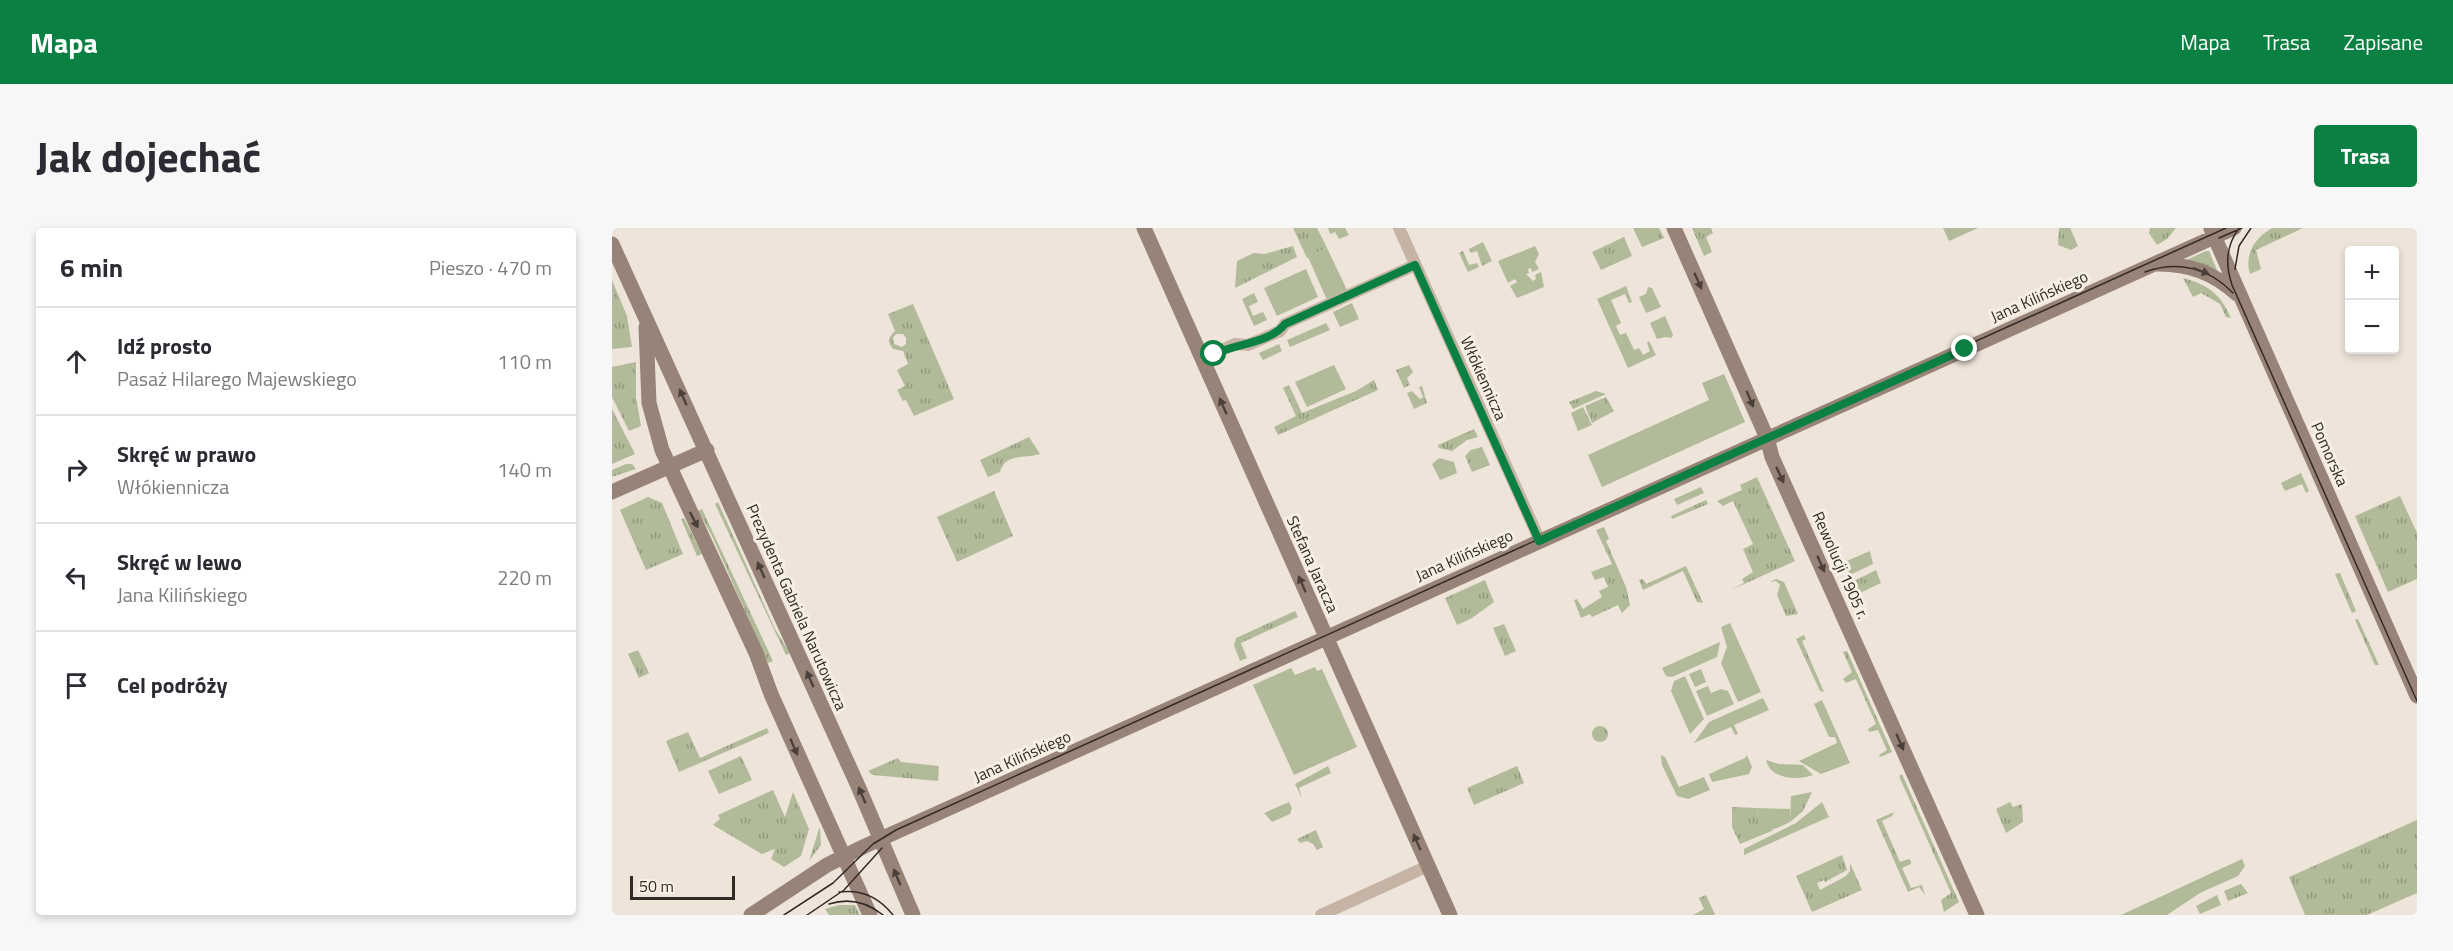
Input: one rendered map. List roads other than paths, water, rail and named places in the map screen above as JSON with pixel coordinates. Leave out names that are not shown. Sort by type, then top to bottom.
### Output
[{"type":"street","name":"Stefana Jaracza","points":[[1144,228],[1450,915]]},
{"type":"street","name":"Włókiennicza","points":[[1399,228],[1539,541]]},
{"type":"street","name":"Rewolucji 1905 r.","points":[[1674,228],[1767,438],[1772,457],[1977,915]]},
{"type":"street","name":"Jana Kilińskiego","points":[[751,915],[843,856],[881,838],[2154,264],[2212,232],[2234,228]]},
{"type":"street","name":"Pomorska","points":[[2212,232],[2417,696]]},
{"type":"street","name":"Prezydenta Gabriela Narutowicza","points":[[612,244],[707,450],[881,838],[913,915]]},
{"type":"street","points":[[2154,264],[2197,268],[2217,278],[2241,298]]},
{"type":"street","points":[[1202,359],[1235,344],[1248,345],[1280,331],[1285,324],[1415,265]]},
{"type":"street","name":"Prezydenta Gabriela Narutowicza","points":[[644,315],[651,412],[669,467],[756,654],[771,693],[870,915]]},
{"type":"street","points":[[612,492],[707,450]]},
{"type":"street","points":[[1320,915],[1428,866]]},
{"type":"tram line","points":[[784,915],[833,883],[873,844],[896,830],[2226,228]]},
{"type":"tram line","points":[[2239,228],[2231,242],[2228,255],[2228,270],[2232,285],[2417,701]]},
{"type":"tram line","points":[[2219,238],[2242,228]]},
{"type":"tram line","points":[[2235,269],[2239,246],[2251,228]]},
{"type":"tram line","points":[[2145,272],[2169,267],[2192,269],[2214,277],[2233,293]]},
{"type":"tram line","points":[[807,915],[844,890],[882,848]]},
{"type":"tram line","points":[[839,892],[862,893],[882,903],[893,915]]},
{"type":"tram line","points":[[829,904],[843,901],[857,902],[883,915]]}]
